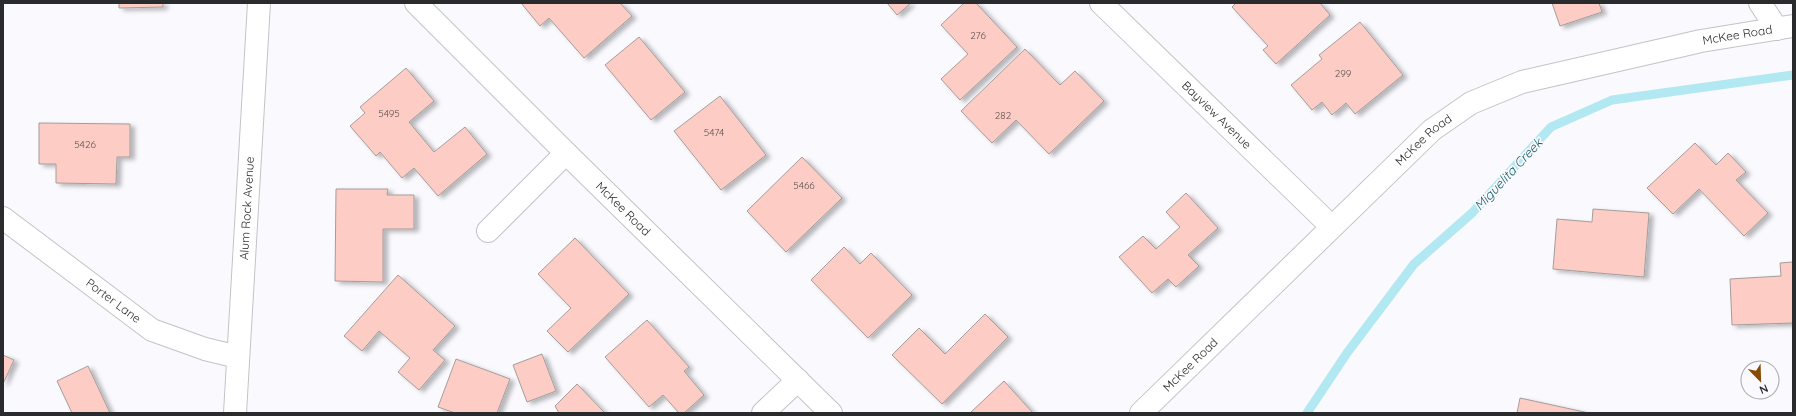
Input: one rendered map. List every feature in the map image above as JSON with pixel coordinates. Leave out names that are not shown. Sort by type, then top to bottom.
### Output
[{"type":"street","name":"Alum Rock Avenue","points":[[235,413],[259,3]]},
{"type":"street","name":"McKee Road","points":[[416,3],[566,153],[831,413]]},
{"type":"street","name":"Bayview Avenue","points":[[1101,3],[1332,227]]},
{"type":"street","points":[[1760,3],[1785,28]]},
{"type":"street","name":"McKee Road","points":[[1141,413],[1432,130],[1472,103],[1522,82],[1702,41],[1785,28]]},
{"type":"street","points":[[488,230],[566,153]]},
{"type":"street","name":"Porter Lane","points":[[3,218],[152,330],[205,349],[238,357]]},
{"type":"street","points":[[763,413],[798,380]]},
{"type":"building","points":[[119,3],[163,3],[163,7],[119,8]]},
{"type":"building","points":[[521,3],[620,3],[632,16],[584,58],[549,18],[540,26]]},
{"type":"building","points":[[887,3],[911,3],[897,15]]},
{"type":"building","points":[[964,3],[976,3],[1017,47],[960,100],[941,79],[968,54],[941,25]]},
{"type":"building","points":[[1236,3],[1320,3],[1330,15],[1276,64],[1263,50],[1268,46],[1232,7]]},
{"type":"building","points":[[1552,3],[1599,3],[1602,12],[1560,26]]},
{"type":"building","points":[[1360,22],[1403,75],[1355,114],[1346,103],[1332,115],[1322,102],[1312,110],[1291,85],[1322,59],[1319,55]]},
{"type":"building","points":[[639,37],[685,92],[651,120],[605,65]]},
{"type":"building","points":[[1025,49],[1060,85],[1075,71],[1104,101],[1049,154],[1016,120],[992,143],[961,111]]},
{"type":"building","points":[[406,68],[434,101],[409,122],[434,152],[465,127],[487,154],[438,196],[414,168],[402,178],[380,152],[376,156],[350,126],[365,113],[360,107]]},
{"type":"building","points":[[720,96],[766,155],[721,190],[674,131]]},
{"type":"building","points":[[39,123],[130,124],[130,157],[117,157],[116,184],[56,183],[56,164],[39,164]]},
{"type":"building","points":[[1695,143],[1716,165],[1728,153],[1746,172],[1736,180],[1768,213],[1744,236],[1699,189],[1673,214],[1647,188]]},
{"type":"building","points":[[802,157],[842,198],[786,252],[747,211]]},
{"type":"building","points":[[336,189],[388,189],[387,195],[414,195],[414,229],[383,229],[383,282],[335,281]]},
{"type":"building","points":[[1186,193],[1218,228],[1188,255],[1199,266],[1176,287],[1168,279],[1152,293],[1119,257],[1143,236],[1156,249],[1180,227],[1166,212]]},
{"type":"building","points":[[1593,209],[1649,213],[1644,277],[1553,269],[1557,219],[1592,222]]},
{"type":"building","points":[[575,238],[629,294],[568,352],[547,331],[571,308],[538,274]]},
{"type":"building","points":[[844,247],[860,264],[871,253],[912,295],[868,338],[811,280]]},
{"type":"building","points":[[1793,262],[1793,323],[1732,325],[1730,279],[1781,276],[1780,263]]},
{"type":"building","points":[[398,275],[455,326],[433,350],[445,360],[419,390],[398,372],[410,358],[379,331],[362,351],[344,336]]},
{"type":"building","points":[[985,314],[1008,337],[942,404],[892,355],[919,328],[945,354]]},
{"type":"building","points":[[647,320],[689,367],[684,371],[704,395],[684,413],[679,413],[663,395],[649,407],[605,357]]},
{"type":"building","points":[[542,354],[556,391],[527,402],[513,365]]},
{"type":"building","points":[[3,355],[14,360],[3,384]]},
{"type":"building","points":[[456,359],[510,379],[497,413],[455,413],[438,407]]},
{"type":"building","points":[[88,366],[110,413],[72,413],[57,381]]},
{"type":"building","points":[[1004,381],[1033,413],[970,413]]},
{"type":"building","points":[[577,384],[605,413],[559,413],[555,406]]},
{"type":"building","points":[[1520,398],[1589,413],[1517,413]]},
{"type":"waterway","name":"Miguelita Creek","points":[[1307,413],[1347,353],[1414,264],[1472,213],[1551,127],[1612,100],[1793,75]]}]
